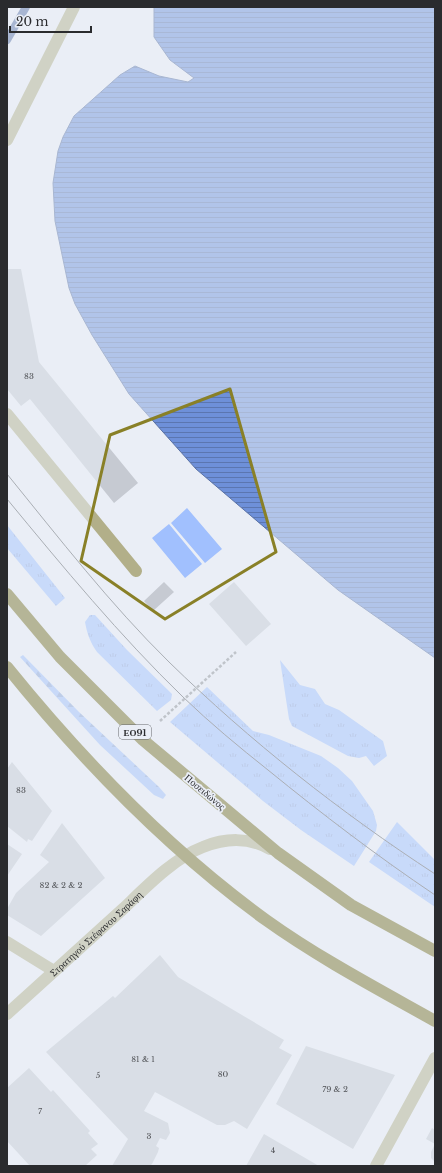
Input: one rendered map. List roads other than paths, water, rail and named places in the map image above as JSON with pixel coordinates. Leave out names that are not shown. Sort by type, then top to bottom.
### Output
[{"type":"highway","name":"Ποσειδώνος","points":[[7,594],[60,657],[143,740],[278,853],[351,905],[435,951]]},
{"type":"highway","points":[[7,667],[93,768],[151,825],[232,894],[267,920],[363,981],[435,1021]]},
{"type":"street","points":[[7,140],[74,7]]},
{"type":"street","points":[[7,414],[136,571]]},
{"type":"street","name":"Στρατηγού Στέφανου Σαράφη","points":[[7,1014],[158,877],[186,855],[203,847],[226,840],[259,843],[278,853]]},
{"type":"street","points":[[7,942],[54,971]]},
{"type":"street","points":[[376,1166],[435,1058]]},
{"type":"waterway","points":[[7,40],[26,7]]},
{"type":"tram line","points":[[7,474],[85,570],[126,617],[169,662],[231,720],[330,801],[435,874]]},
{"type":"tram line","points":[[7,499],[114,625],[193,707],[235,744],[309,803],[371,850],[435,895]]}]
